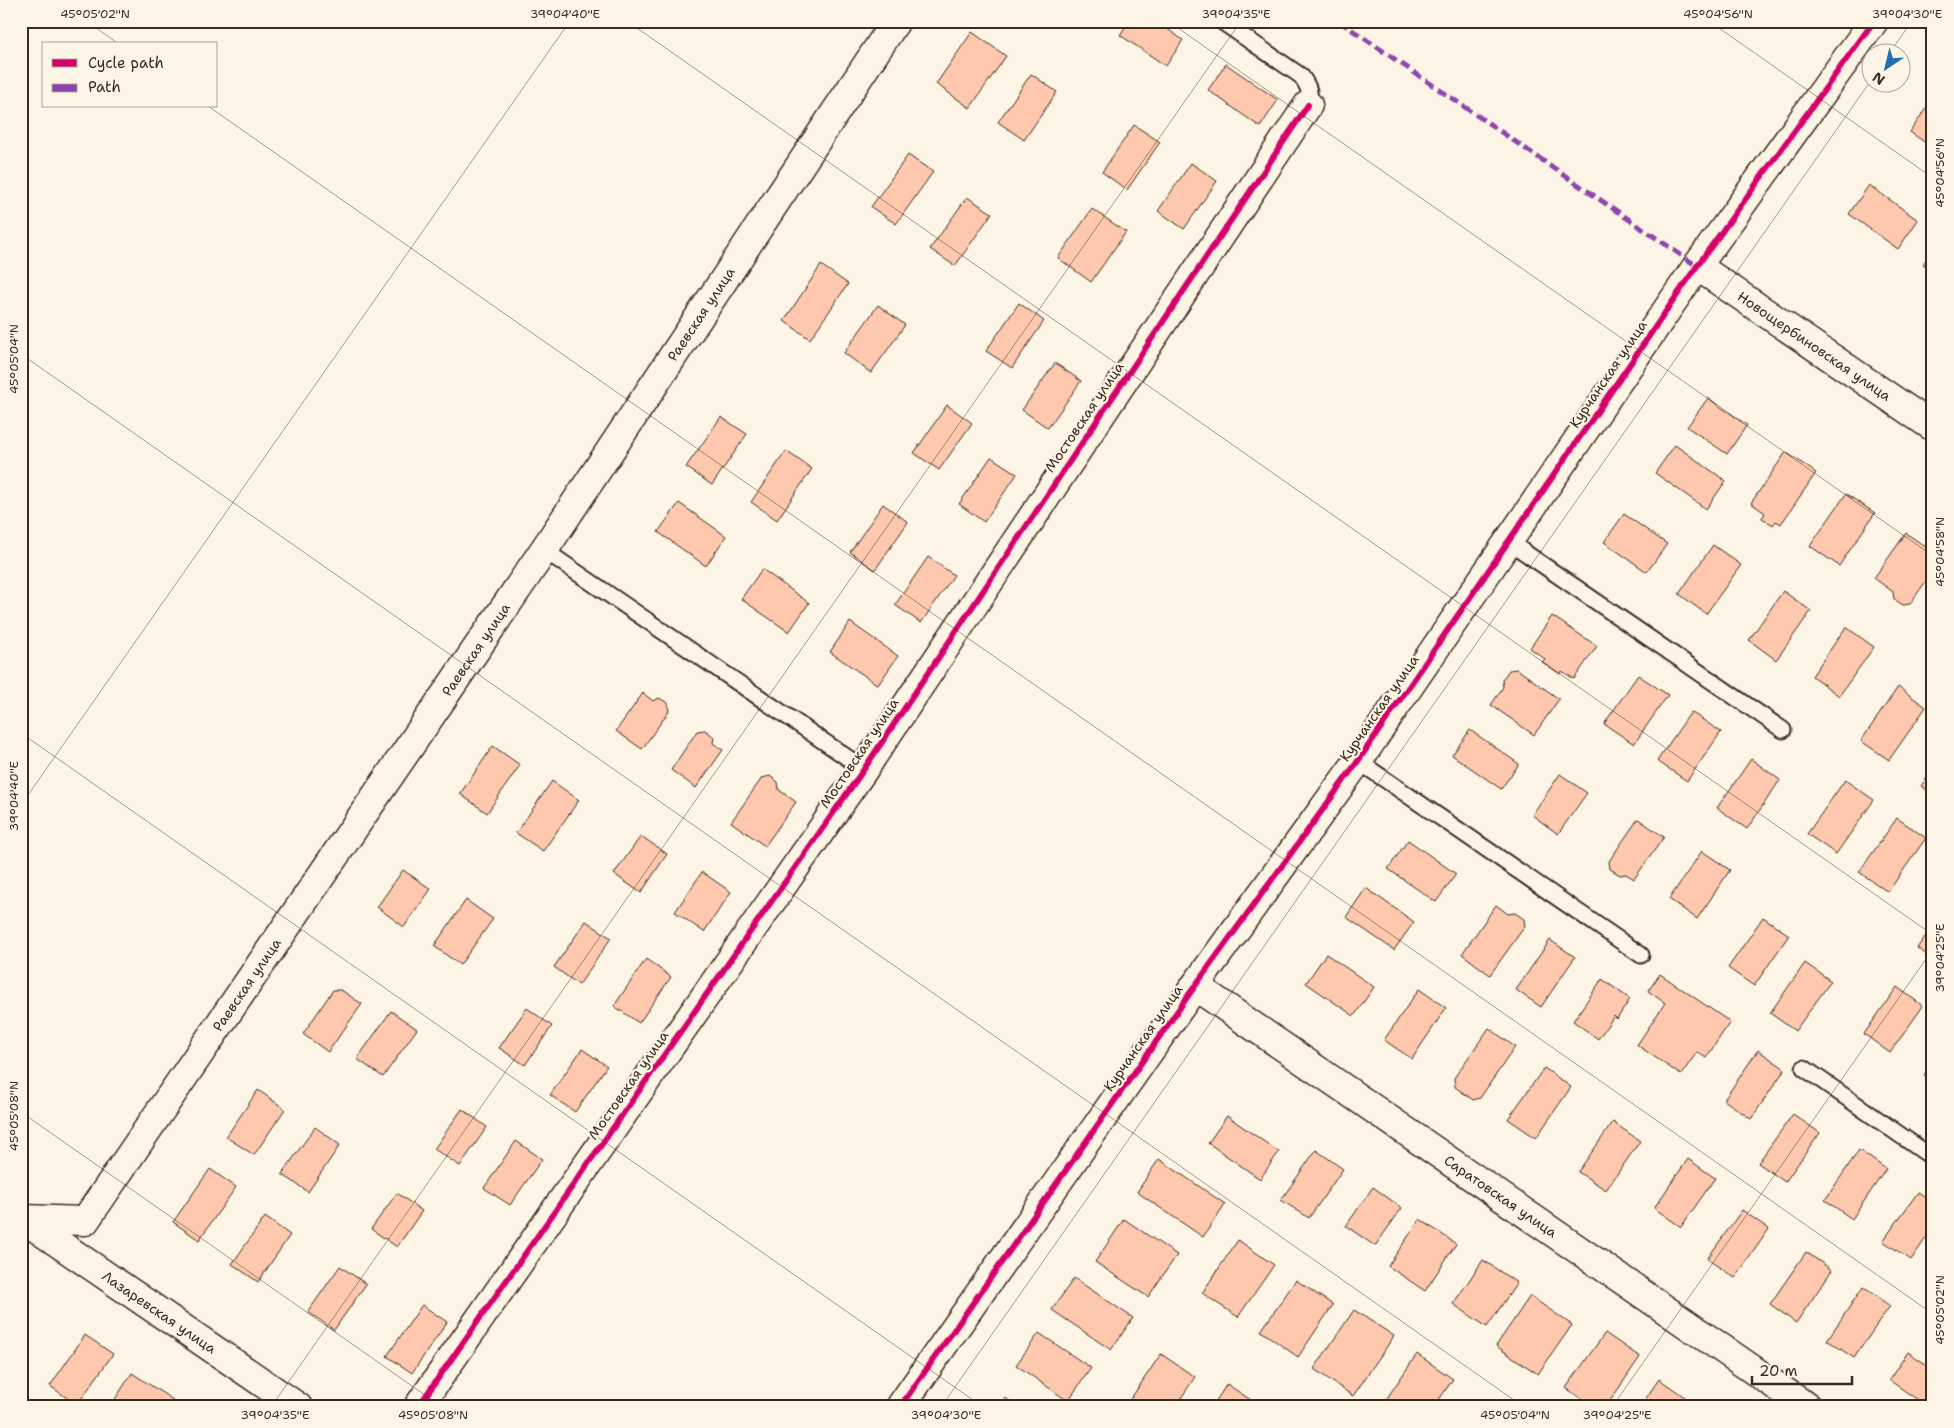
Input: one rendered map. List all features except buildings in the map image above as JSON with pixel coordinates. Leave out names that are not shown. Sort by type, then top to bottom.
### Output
[{"type":"street","name":"Раевская улица","points":[[22,1220],[85,1221],[544,550],[896,21]]},
{"type":"street","name":"Курчанская улица","points":[[900,1407],[1195,986],[1358,761],[1697,266],[1874,21]]},
{"type":"street","name":"Мостовская улица","points":[[418,1407],[864,768],[1308,105]]},
{"type":"street","name":"Новощербиновская улица","points":[[1697,266],[1933,427]]},
{"type":"street","name":"Саратовская улица","points":[[1195,986],[1807,1407]]},
{"type":"street","name":"Лазаревская улица","points":[[22,1220],[298,1407]]},
{"type":"lane","points":[[1221,21],[1301,76],[1308,85],[1311,94],[1308,105]]},
{"type":"lane","points":[[1508,541],[1783,730]]},
{"type":"lane","points":[[544,550],[864,768]]},
{"type":"lane","points":[[1358,761],[1641,955]]},
{"type":"lane","points":[[1804,1068],[1933,1158]]},
{"type":"marked path","points":[[1339,21],[1697,266]]},
{"type":"cycle path","points":[[900,1407],[1195,986],[1358,761],[1697,266],[1874,21]]},
{"type":"cycle path","points":[[418,1407],[864,769],[1308,105]]}]
